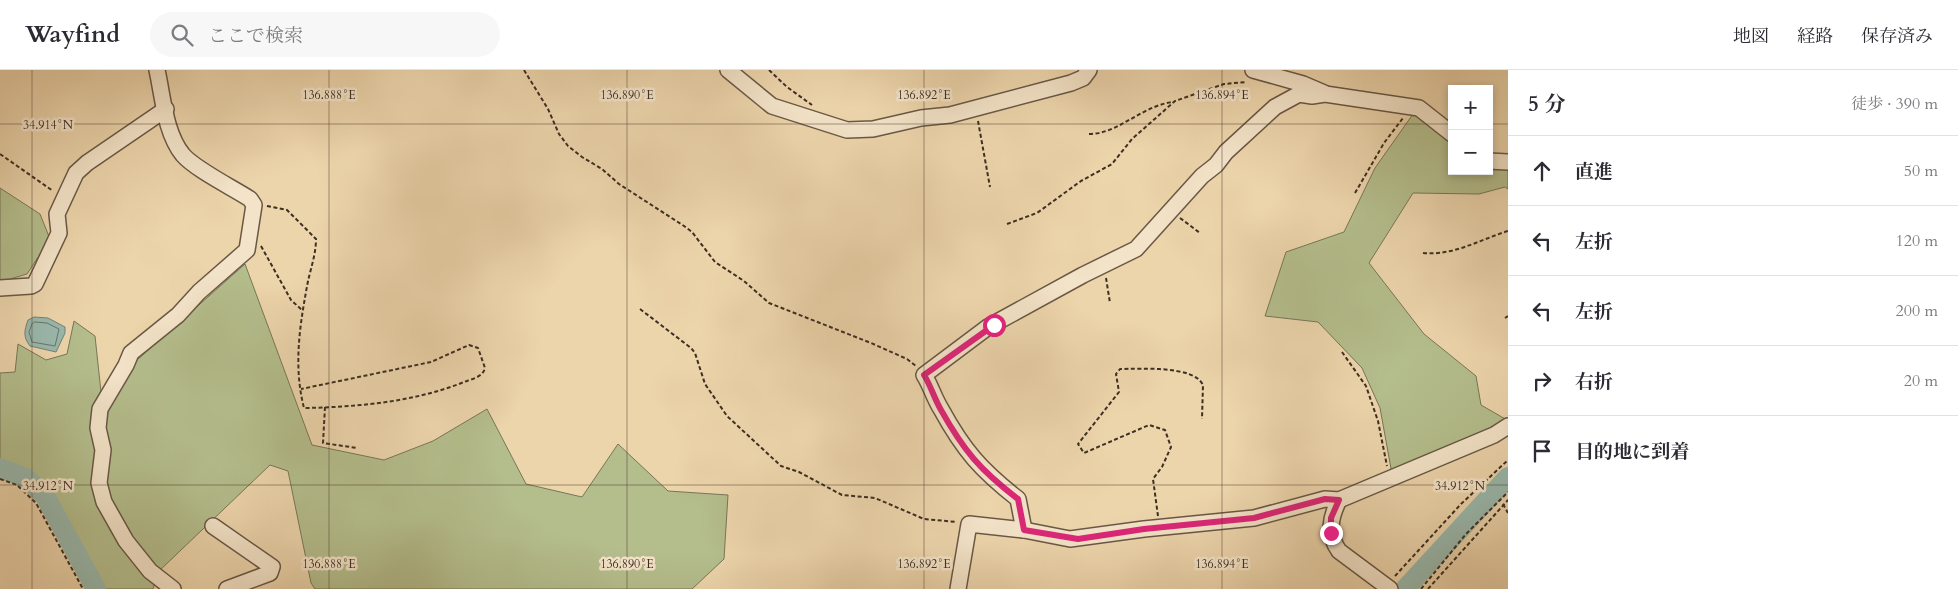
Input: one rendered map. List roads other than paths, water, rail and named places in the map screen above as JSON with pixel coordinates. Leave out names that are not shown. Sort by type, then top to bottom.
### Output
[{"type":"street","points":[[157,70],[175,143],[183,155],[250,199],[252,204],[252,226],[247,250],[199,292],[178,315],[131,353],[100,409],[98,428],[103,450],[99,484],[104,502],[126,540],[150,571],[173,589]]},
{"type":"street","points":[[728,70],[772,106],[847,130],[898,124],[976,108],[1071,83],[1083,78],[1089,70]]},
{"type":"street","points":[[1249,76],[1303,84],[1325,94]]},
{"type":"street","points":[[1024,530],[1018,499],[990,477],[967,453],[940,408],[924,375],[988,327],[1136,249],[1202,176],[1216,165],[1275,106],[1299,94],[1312,96],[1325,94],[1410,105],[1427,113],[1448,131]]},
{"type":"street","points":[[0,288],[30,286],[34,284],[59,233],[57,214],[76,173],[87,163],[166,109]]},
{"type":"street","points":[[1493,161],[1508,162]]},
{"type":"street","points":[[958,589],[969,524],[1024,530],[1070,539],[1254,518],[1325,499],[1339,500],[1494,435],[1508,426]]},
{"type":"street","points":[[1339,500],[1331,518],[1333,543],[1339,551],[1389,588]]},
{"type":"street","points":[[213,526],[272,567],[270,573],[228,589]]},
{"type":"water","points":[[34,317],[48,318],[65,327],[65,333],[56,352],[30,346],[28,343],[25,337],[26,327],[28,320]]},
{"type":"waterway","points":[[0,468],[26,478],[45,496],[96,589]]},
{"type":"waterway","points":[[1405,589],[1508,477]]}]
